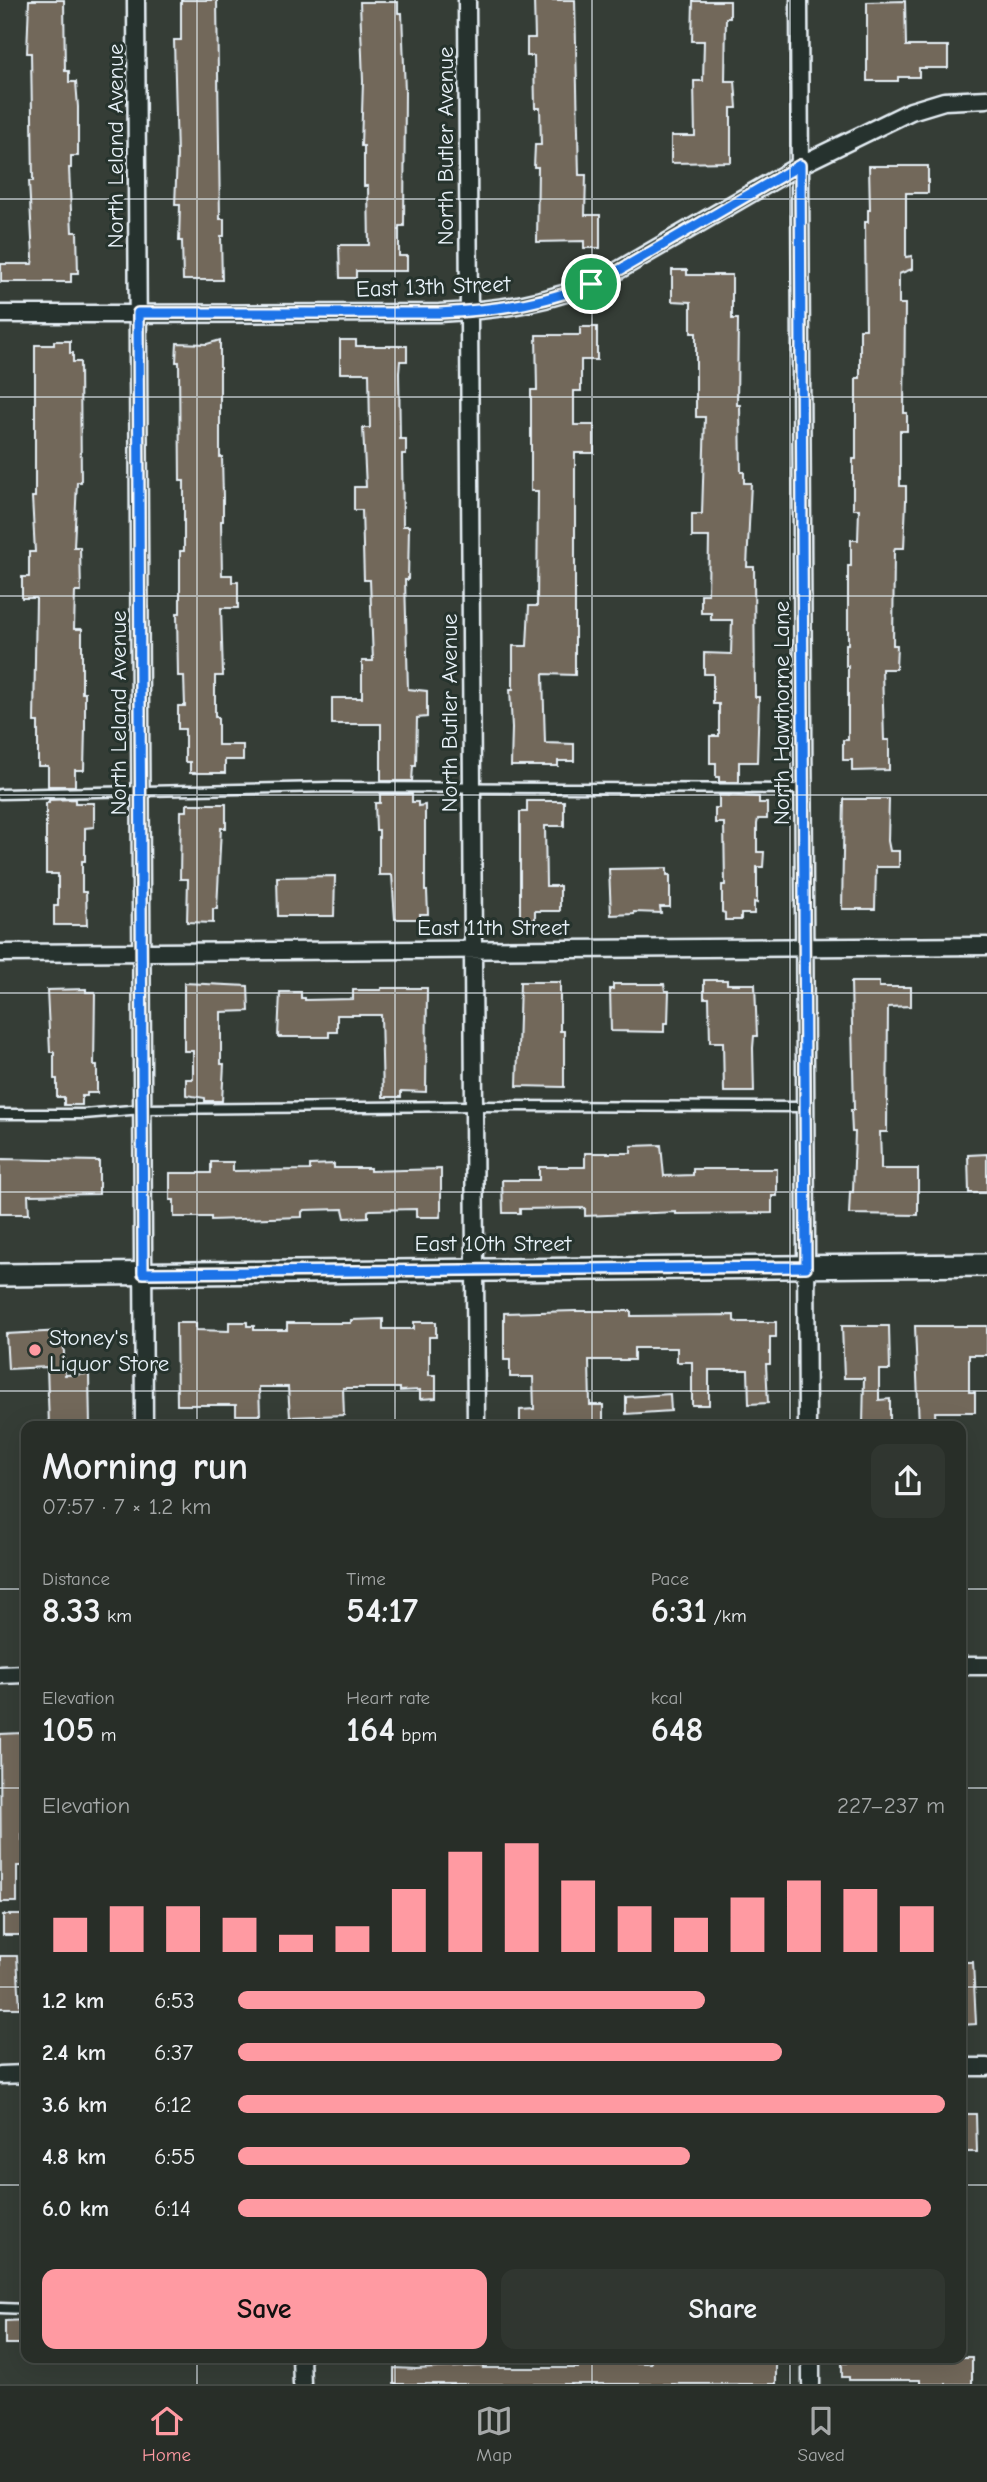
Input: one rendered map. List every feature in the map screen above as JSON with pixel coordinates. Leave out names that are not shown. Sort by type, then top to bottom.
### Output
[{"type":"main road","name":"East 10th Street","points":[[0,1275],[987,1265]]},
{"type":"street","name":"North Leland Avenue","points":[[136,0],[144,1421]]},
{"type":"street","name":"North Butler Avenue","points":[[467,0],[476,1421]]},
{"type":"street","name":"North Hawthorne Lane","points":[[799,0],[807,1421]]},
{"type":"street","name":"East 13th Street","points":[[0,314],[469,312],[530,304],[591,284],[800,165],[922,106],[944,101],[987,99]]},
{"type":"street","name":"East 11th Street","points":[[0,953],[987,946]]},
{"type":"street","points":[[966,1666],[987,1666]]},
{"type":"street","points":[[0,1675],[21,1674]]},
{"type":"street","points":[[966,2067],[987,2067]]},
{"type":"street","points":[[0,2075],[21,2074]]},
{"type":"street","points":[[301,2363],[302,2384]]},
{"type":"street","points":[[811,2363],[811,2384]]},
{"type":"lane","points":[[0,794],[330,788],[804,789]]},
{"type":"lane","points":[[0,1114],[84,1114],[142,1109],[474,1106],[806,1107]]},
{"type":"lane","points":[[0,2308],[21,2309]]},
{"type":"building","points":[[29,0],[64,0],[65,71],[69,71],[69,82],[76,82],[78,107],[78,156],[71,156],[69,168],[72,232],[77,232],[78,273],[71,273],[71,282],[1,282],[1,264],[32,264],[33,258],[29,181],[33,181],[31,53],[27,53]]},
{"type":"building","points":[[181,0],[217,0],[220,219],[224,219],[224,236],[221,236],[222,280],[183,280],[182,241],[179,241],[180,205],[175,205],[177,156],[174,40],[181,40]]},
{"type":"building","points":[[534,0],[575,0],[579,175],[586,175],[585,215],[600,215],[600,248],[584,248],[584,241],[537,242],[538,167],[534,167],[535,145],[541,145],[540,108],[535,108],[534,56],[527,56],[527,38],[535,38]]},
{"type":"building","points":[[693,1],[730,1],[730,18],[726,18],[725,81],[735,81],[737,108],[731,108],[731,162],[671,163],[671,136],[695,136],[694,81],[703,81],[704,41],[692,41]]},
{"type":"building","points":[[905,1],[906,46],[948,46],[948,68],[919,68],[919,77],[898,77],[898,81],[867,81],[867,2]]},
{"type":"building","points":[[360,2],[398,2],[398,13],[402,13],[405,92],[404,226],[399,226],[399,256],[407,256],[407,271],[356,271],[356,278],[340,278],[339,245],[369,245],[368,186],[364,186],[364,146],[361,146],[363,81]]},
{"type":"building","points":[[869,166],[928,166],[928,193],[906,193],[906,257],[912,256],[912,269],[899,274],[899,304],[905,304],[904,413],[907,413],[907,431],[900,431],[900,486],[906,486],[906,501],[904,548],[895,548],[894,552],[893,645],[897,645],[896,669],[882,669],[884,740],[889,740],[889,770],[852,771],[852,760],[843,760],[843,740],[848,740],[848,566],[851,566],[851,540],[858,540],[859,509],[853,509],[853,459],[856,459],[856,378],[860,378],[860,329],[866,329],[865,222],[868,222],[870,210]]},
{"type":"building","points":[[672,270],[687,270],[687,275],[732,275],[732,319],[738,319],[737,405],[740,405],[741,472],[744,472],[744,483],[751,483],[747,567],[754,567],[755,697],[759,697],[757,762],[739,762],[739,782],[719,782],[719,777],[716,777],[716,763],[710,763],[710,736],[719,736],[719,704],[713,704],[713,674],[704,674],[704,653],[731,654],[732,620],[711,620],[711,613],[701,613],[701,594],[708,594],[709,537],[692,537],[692,514],[702,514],[705,417],[696,417],[696,333],[691,333],[691,302],[672,301]]},
{"type":"building","points":[[580,327],[597,327],[597,360],[581,360],[581,391],[574,391],[574,425],[594,425],[594,453],[575,453],[575,675],[543,674],[545,743],[574,744],[574,761],[558,761],[558,766],[511,766],[510,689],[513,689],[513,646],[527,646],[529,606],[537,606],[538,491],[531,491],[531,390],[537,390],[536,335],[580,335]]},
{"type":"building","points":[[220,340],[222,575],[232,575],[232,582],[238,582],[238,608],[221,608],[223,676],[215,676],[215,717],[218,717],[218,745],[243,745],[243,760],[225,760],[225,773],[190,773],[190,762],[185,762],[185,729],[178,729],[178,706],[185,706],[184,676],[178,676],[177,613],[180,613],[180,551],[184,551],[184,481],[180,481],[177,343],[207,344]]},
{"type":"building","points":[[340,340],[356,340],[356,346],[407,346],[407,361],[400,361],[399,373],[400,439],[406,439],[406,454],[402,454],[403,526],[409,526],[408,580],[405,580],[408,689],[427,691],[427,717],[417,718],[416,766],[413,766],[412,781],[381,781],[381,724],[332,724],[332,698],[362,698],[362,661],[373,661],[370,580],[364,580],[362,510],[354,510],[354,487],[366,487],[363,428],[370,428],[369,373],[340,373]]},
{"type":"building","points":[[54,341],[70,341],[73,362],[80,362],[81,482],[77,482],[74,547],[80,547],[81,592],[75,592],[74,629],[82,629],[85,728],[84,770],[75,770],[75,786],[48,786],[48,766],[38,766],[38,722],[34,722],[36,598],[22,598],[22,577],[29,577],[29,552],[35,552],[32,497],[35,497],[35,345],[54,345]]},
{"type":"building","points":[[380,794],[412,794],[412,802],[418,802],[418,806],[425,805],[425,891],[428,914],[420,914],[420,919],[395,919],[392,875],[379,875],[379,830],[376,830],[375,803],[380,803]]},
{"type":"building","points":[[719,795],[759,797],[759,803],[767,803],[767,819],[758,819],[757,824],[757,852],[764,852],[763,867],[757,867],[757,903],[754,902],[754,914],[741,914],[741,920],[725,920],[725,913],[722,912],[722,885],[725,885],[724,823],[715,823],[715,808],[719,808]]},
{"type":"building","points":[[75,799],[75,803],[94,803],[94,827],[85,828],[85,861],[82,861],[82,892],[86,892],[87,925],[54,925],[54,906],[58,906],[58,874],[46,874],[46,803],[49,803],[49,800]]},
{"type":"building","points":[[844,799],[889,799],[888,841],[890,851],[899,851],[899,867],[876,867],[875,909],[842,909]]},
{"type":"building","points":[[527,801],[564,801],[564,826],[545,826],[546,886],[560,886],[560,911],[535,911],[535,920],[520,920],[520,812],[527,812]]},
{"type":"building","points":[[187,804],[226,804],[226,828],[221,828],[217,909],[213,909],[213,923],[187,922],[188,879],[180,879],[181,811],[187,811]]},
{"type":"building","points":[[667,868],[667,875],[670,875],[670,907],[660,907],[661,913],[611,915],[609,869]]},
{"type":"building","points":[[335,876],[334,916],[278,916],[277,877]]},
{"type":"building","points":[[704,980],[727,980],[727,984],[755,984],[757,1036],[754,1036],[753,1048],[754,1092],[724,1092],[723,1042],[710,1042],[709,998],[704,998]]},
{"type":"building","points":[[520,982],[560,982],[560,1031],[564,1031],[564,1087],[517,1086]]},
{"type":"building","points":[[851,982],[879,982],[879,987],[911,987],[911,1006],[888,1007],[887,1132],[880,1132],[881,1169],[918,1169],[918,1215],[849,1214],[850,1192],[853,1192],[855,1132],[852,1132],[851,1110],[854,1110]]},
{"type":"building","points":[[184,983],[248,986],[249,1011],[221,1012],[221,1064],[224,1064],[222,1101],[205,1101],[205,1098],[186,1095],[186,1079],[193,1079],[193,1051],[184,1051]]},
{"type":"building","points":[[613,984],[664,984],[665,991],[669,991],[668,1023],[664,1023],[664,1032],[611,1031],[610,989],[613,989]]},
{"type":"building","points":[[427,988],[426,1092],[401,1091],[401,1097],[383,1097],[381,1015],[337,1015],[337,1032],[329,1032],[329,1037],[278,1037],[280,992],[301,992],[301,998],[305,1000],[353,999],[353,990]]},
{"type":"building","points":[[86,989],[86,992],[95,992],[94,1066],[97,1066],[97,1093],[82,1096],[82,1105],[64,1105],[64,1097],[57,1097],[54,1052],[50,1052],[47,990]]},
{"type":"building","points":[[661,1145],[664,1176],[693,1175],[693,1169],[777,1169],[777,1196],[772,1196],[772,1213],[676,1212],[585,1216],[585,1208],[520,1209],[520,1213],[503,1213],[502,1180],[539,1180],[539,1167],[585,1167],[585,1153],[631,1153],[631,1146]]},
{"type":"building","points":[[987,1154],[987,1193],[969,1193],[968,1155]]},
{"type":"building","points":[[0,1159],[99,1161],[99,1194],[28,1195],[29,1214],[0,1214]]},
{"type":"building","points":[[211,1162],[233,1162],[233,1171],[310,1170],[310,1165],[334,1164],[334,1168],[370,1168],[370,1171],[441,1169],[440,1217],[416,1217],[416,1209],[370,1210],[368,1217],[345,1218],[343,1209],[304,1210],[302,1217],[211,1220],[211,1217],[174,1217],[174,1200],[170,1200],[170,1173],[211,1173]]},
{"type":"building","points":[[631,1311],[631,1316],[734,1315],[734,1321],[737,1322],[776,1322],[776,1337],[770,1337],[770,1364],[766,1364],[768,1403],[749,1404],[748,1370],[709,1370],[709,1405],[692,1405],[692,1362],[677,1362],[677,1348],[634,1348],[634,1360],[589,1360],[590,1405],[603,1405],[603,1421],[520,1421],[520,1410],[534,1409],[533,1377],[510,1377],[510,1360],[504,1360],[504,1313]]},
{"type":"building","points":[[383,1319],[383,1329],[414,1329],[414,1322],[436,1322],[436,1337],[429,1337],[429,1375],[436,1375],[436,1398],[420,1399],[420,1390],[343,1388],[344,1415],[290,1417],[288,1387],[259,1387],[260,1415],[236,1415],[236,1405],[177,1405],[176,1323],[196,1323],[196,1330],[229,1331],[229,1322],[247,1322],[247,1326],[254,1326],[254,1330],[287,1330],[287,1323],[351,1323],[351,1320]]},
{"type":"building","points":[[842,1326],[889,1326],[890,1370],[879,1370],[879,1400],[890,1399],[890,1421],[863,1421],[864,1378],[844,1378]]},
{"type":"building","points":[[915,1326],[987,1326],[987,1355],[969,1355],[969,1392],[975,1392],[975,1412],[935,1412],[936,1421],[919,1421]]},
{"type":"building","points":[[63,1331],[65,1375],[89,1374],[90,1421],[49,1421],[47,1367],[8,1369],[6,1334]]},
{"type":"building","points":[[670,1394],[671,1411],[626,1414],[626,1397]]},
{"type":"building","points":[[21,1733],[21,1866],[17,1866],[17,1902],[1,1902],[0,1734]]},
{"type":"building","points":[[3,1915],[21,1915],[21,1935],[3,1935]]},
{"type":"building","points":[[0,1956],[17,1956],[20,2008],[0,2008]]},
{"type":"building","points":[[966,1962],[973,1962],[976,2024],[966,2025]]},
{"type":"building","points":[[966,2114],[976,2114],[977,2152],[966,2152]]},
{"type":"building","points":[[21,2320],[21,2344],[5,2344],[5,2321]]},
{"type":"building","points":[[966,2357],[972,2357],[972,2384],[920,2384],[920,2380],[849,2380],[849,2377],[842,2377],[842,2363],[966,2363]]},
{"type":"building","points":[[776,2363],[776,2384],[394,2384],[394,2368],[578,2368],[578,2364]]},
{"type":"place","name":"Stoney's Liquor Store","points":[[35,1350]]},
{"type":"route","points":[[800,165],[806,1267],[143,1273],[138,313],[469,312],[530,304],[591,284],[606,278],[800,165]]}]
